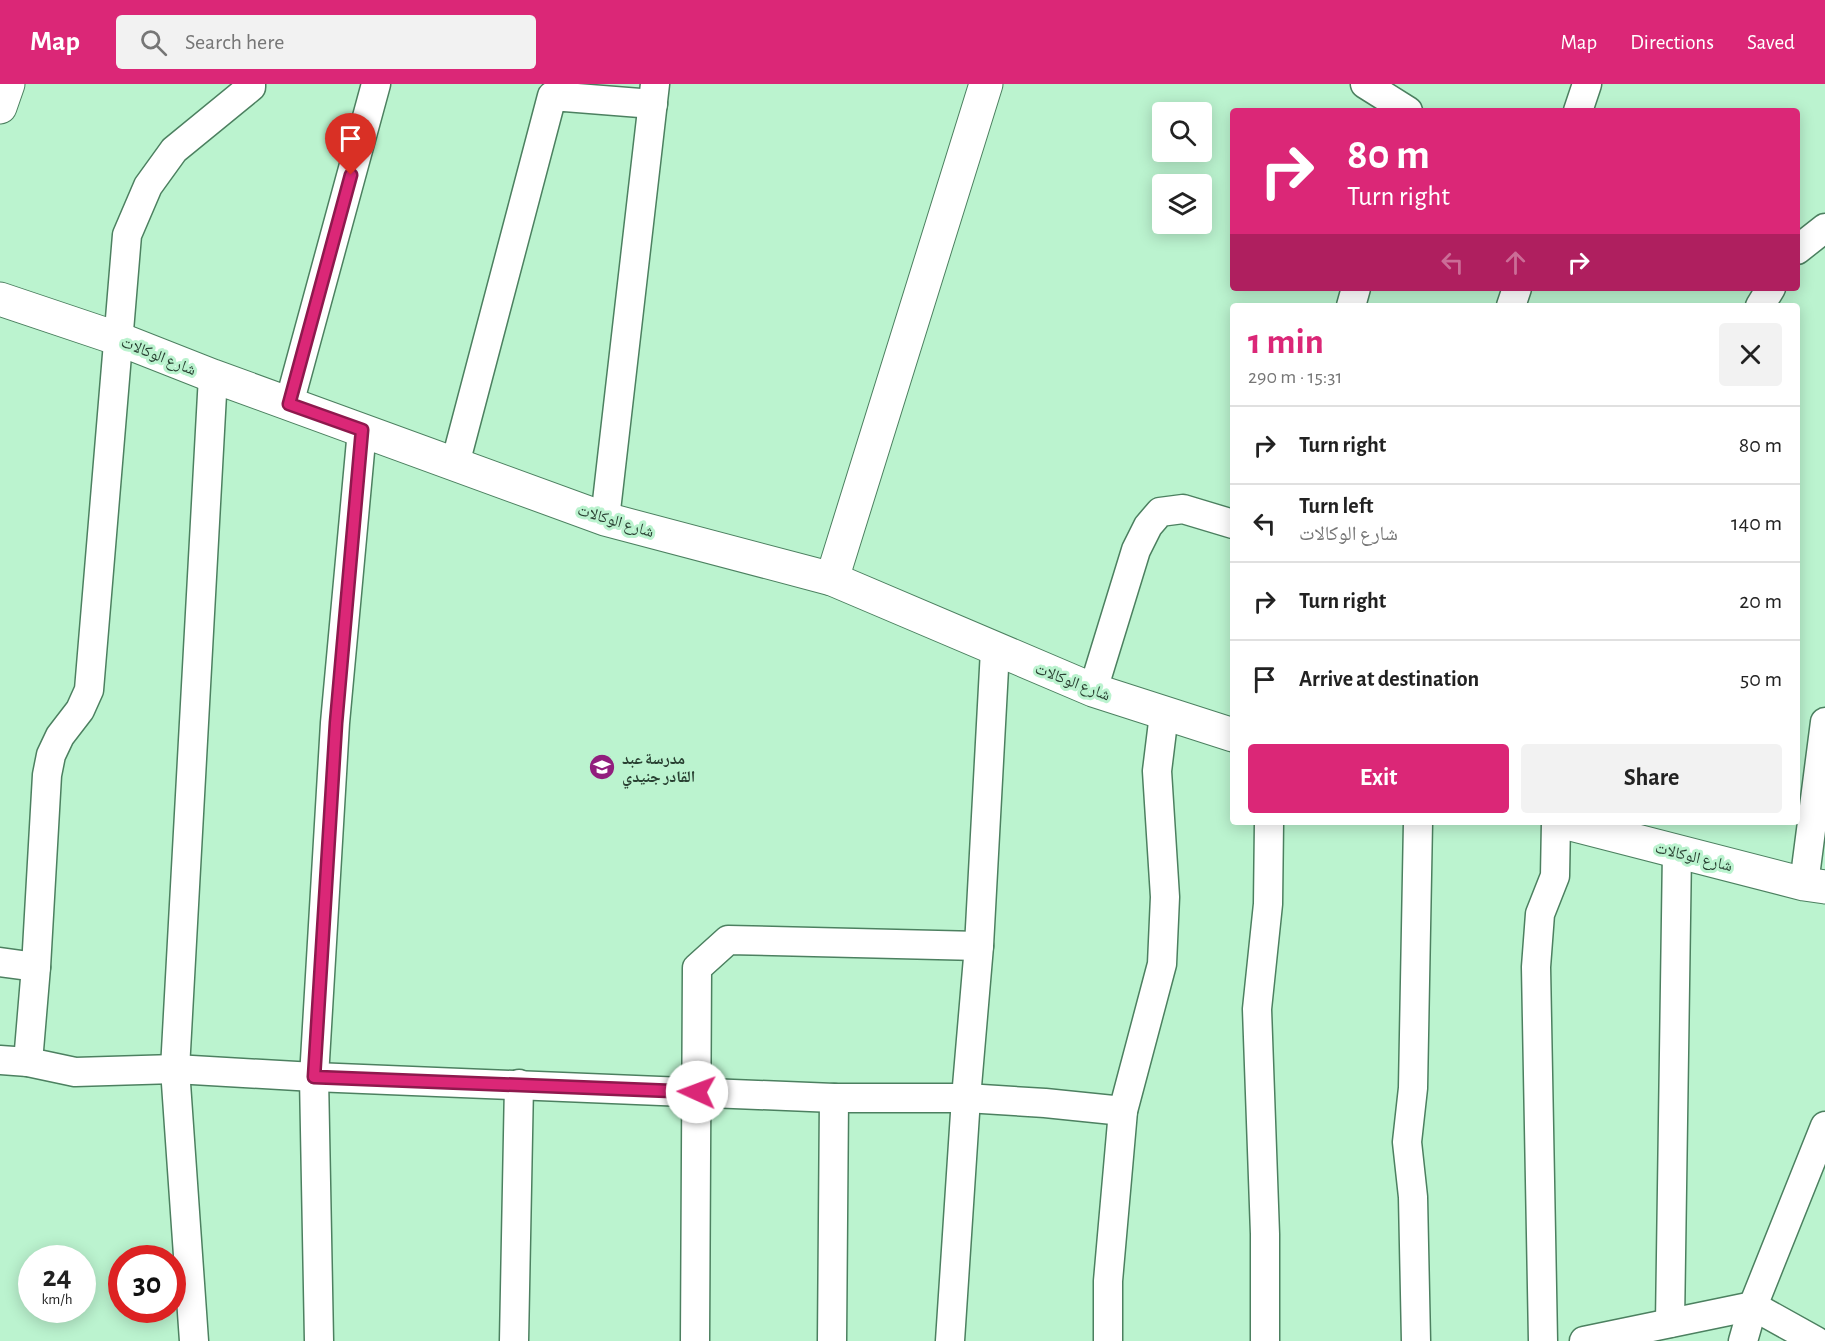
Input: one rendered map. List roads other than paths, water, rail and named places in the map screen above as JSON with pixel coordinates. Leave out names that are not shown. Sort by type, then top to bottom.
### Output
[{"type":"street","points":[[0,107],[8,84]]},
{"type":"street","points":[[28,1062],[47,776],[51,755],[60,736],[80,710],[89,690],[127,235],[148,186],[174,150],[251,87],[251,84]]},
{"type":"street","points":[[289,404],[376,84]]},
{"type":"street","points":[[832,579],[986,84]]},
{"type":"street","points":[[1365,84],[1403,108]]},
{"type":"street","points":[[1579,108],[1587,84]]},
{"type":"street","points":[[455,464],[552,96],[654,94],[605,519]]},
{"type":"street","points":[[1800,248],[1825,228]]},
{"type":"street","name":"شارع الوكالات","points":[[0,299],[119,339],[213,376],[605,519],[832,579],[994,650],[1093,690],[1230,734]]},
{"type":"street","points":[[194,1341],[176,1069],[213,376]]},
{"type":"street","points":[[319,1341],[314,1077],[336,723],[362,430]]},
{"type":"street","points":[[1093,690],[1136,550],[1148,526],[1160,512],[1183,509],[1230,523]]},
{"type":"street","points":[[950,1341],[966,1098],[979,946],[994,650]]},
{"type":"street","points":[[1108,1341],[1108,1281],[1123,1112],[1162,964],[1165,897],[1157,771],[1164,714]]},
{"type":"street","points":[[1814,886],[1825,722]]},
{"type":"street","points":[[1265,1341],[1265,1234],[1257,1009],[1268,904],[1269,825]]},
{"type":"street","points":[[1416,1341],[1413,1197],[1407,1142],[1413,1088],[1418,825]]},
{"type":"street","points":[[1543,1341],[1536,967],[1540,914],[1555,876],[1556,825]]},
{"type":"street","name":"شارع الوكالات","points":[[1575,825],[1814,886]]},
{"type":"street","points":[[1670,1323],[1677,851]]},
{"type":"street","points":[[695,1341],[697,968],[728,940],[979,946]]},
{"type":"street","points":[[0,962],[36,967]]},
{"type":"street","points":[[0,1060],[28,1062],[75,1072],[176,1069],[314,1077],[834,1098],[966,1098],[1045,1103],[1123,1112]]},
{"type":"street","points":[[513,1341],[519,1084]]},
{"type":"street","points":[[831,1341],[834,1098]]},
{"type":"street","points":[[1743,1341],[1753,1306],[1825,1126]]},
{"type":"street","points":[[1584,1341],[1753,1306],[1816,1341]]},
{"type":"place","name":"مدرسة عبد القادر جنيدي","points":[[602,767]]}]
